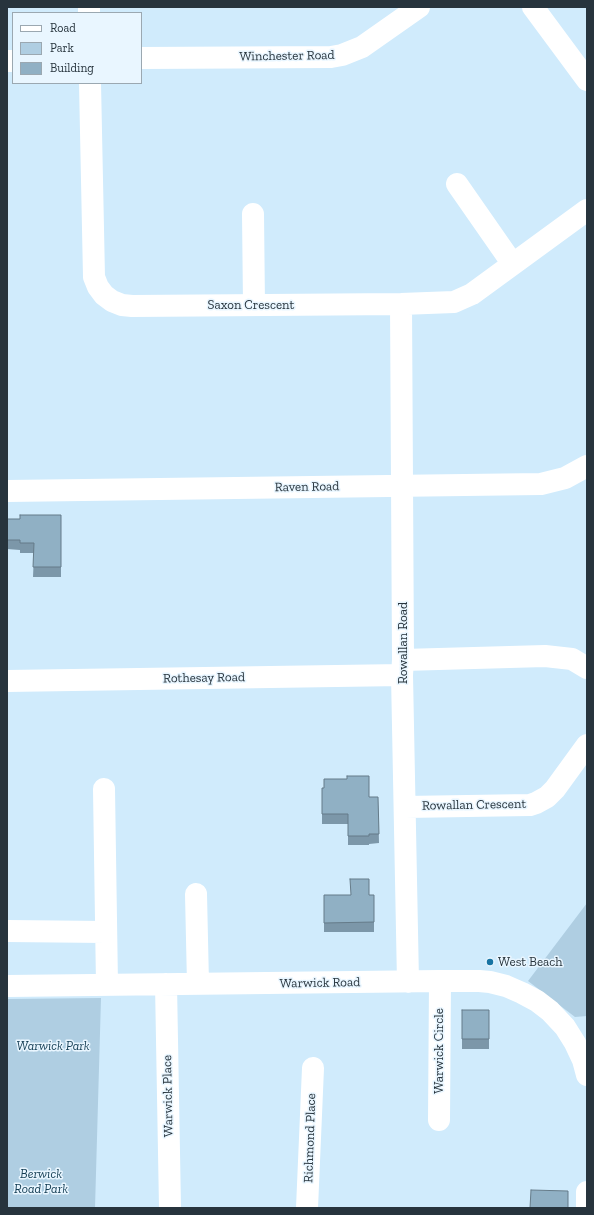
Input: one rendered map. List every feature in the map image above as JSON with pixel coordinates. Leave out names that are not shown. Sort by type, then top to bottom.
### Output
[{"type":"street","name":"Winchester Road","points":[[142,58],[331,57],[342,55],[362,46],[418,7]]},
{"type":"street","points":[[533,7],[587,80]]},
{"type":"street","name":"Saxon Crescent","points":[[90,84],[94,277],[104,295],[112,301],[122,305],[446,303],[459,300],[472,294],[512,263],[587,210]]},
{"type":"street","points":[[457,184],[512,263]]},
{"type":"street","points":[[254,214],[254,305]]},
{"type":"street","name":"Rowallan Road","points":[[401,304],[403,668],[408,982]]},
{"type":"street","name":"Raven Road","points":[[7,476],[15,491],[541,484],[565,478],[587,466]]},
{"type":"street","points":[[403,668],[545,656],[572,659],[587,668]]},
{"type":"street","name":"Rothesay Road","points":[[7,681],[403,668]]},
{"type":"street","name":"Rowallan Crescent","points":[[405,807],[530,805],[536,803],[547,797],[555,789],[587,745]]},
{"type":"street","points":[[104,789],[107,985]]},
{"type":"street","points":[[196,894],[198,984]]},
{"type":"street","points":[[7,931],[106,932]]},
{"type":"street","name":"Warwick Road","points":[[7,986],[440,981],[490,982],[506,986],[522,993],[537,1001],[550,1011],[565,1027],[575,1043],[583,1060],[587,1075]]},
{"type":"street","name":"Warwick Circle","points":[[439,1120],[440,981]]},
{"type":"street","name":"Warwick Place","points":[[166,984],[170,1208]]},
{"type":"street","name":"Richmond Place","points":[[307,1208],[313,1068]]},
{"type":"street","points":[[586,1208],[587,1192]]},
{"type":"green space","points":[[587,903],[587,1016],[575,1017],[528,981]]},
{"type":"green space","name":"Warwick Park","points":[[101,998],[95,1208],[7,1208],[7,999]]},
{"type":"building","points":[[20,515],[61,515],[61,567],[33,567],[34,543],[20,543],[20,540],[7,540],[7,519],[20,519]]},
{"type":"building","points":[[347,776],[369,776],[369,797],[378,797],[379,834],[369,834],[369,836],[348,836],[348,814],[322,814],[322,788],[324,788],[324,779],[347,779]]},
{"type":"building","points":[[350,879],[369,879],[369,895],[374,895],[374,922],[324,923],[324,895],[351,895]]},
{"type":"building","points":[[462,1010],[489,1010],[489,1039],[462,1039]]},
{"type":"building","points":[[531,1190],[568,1191],[568,1208],[530,1208]]},
{"type":"place","name":"West Beach","points":[[490,962]]},
{"type":"park label","name":"Berwick Road Park","points":[[41,1182]]}]
